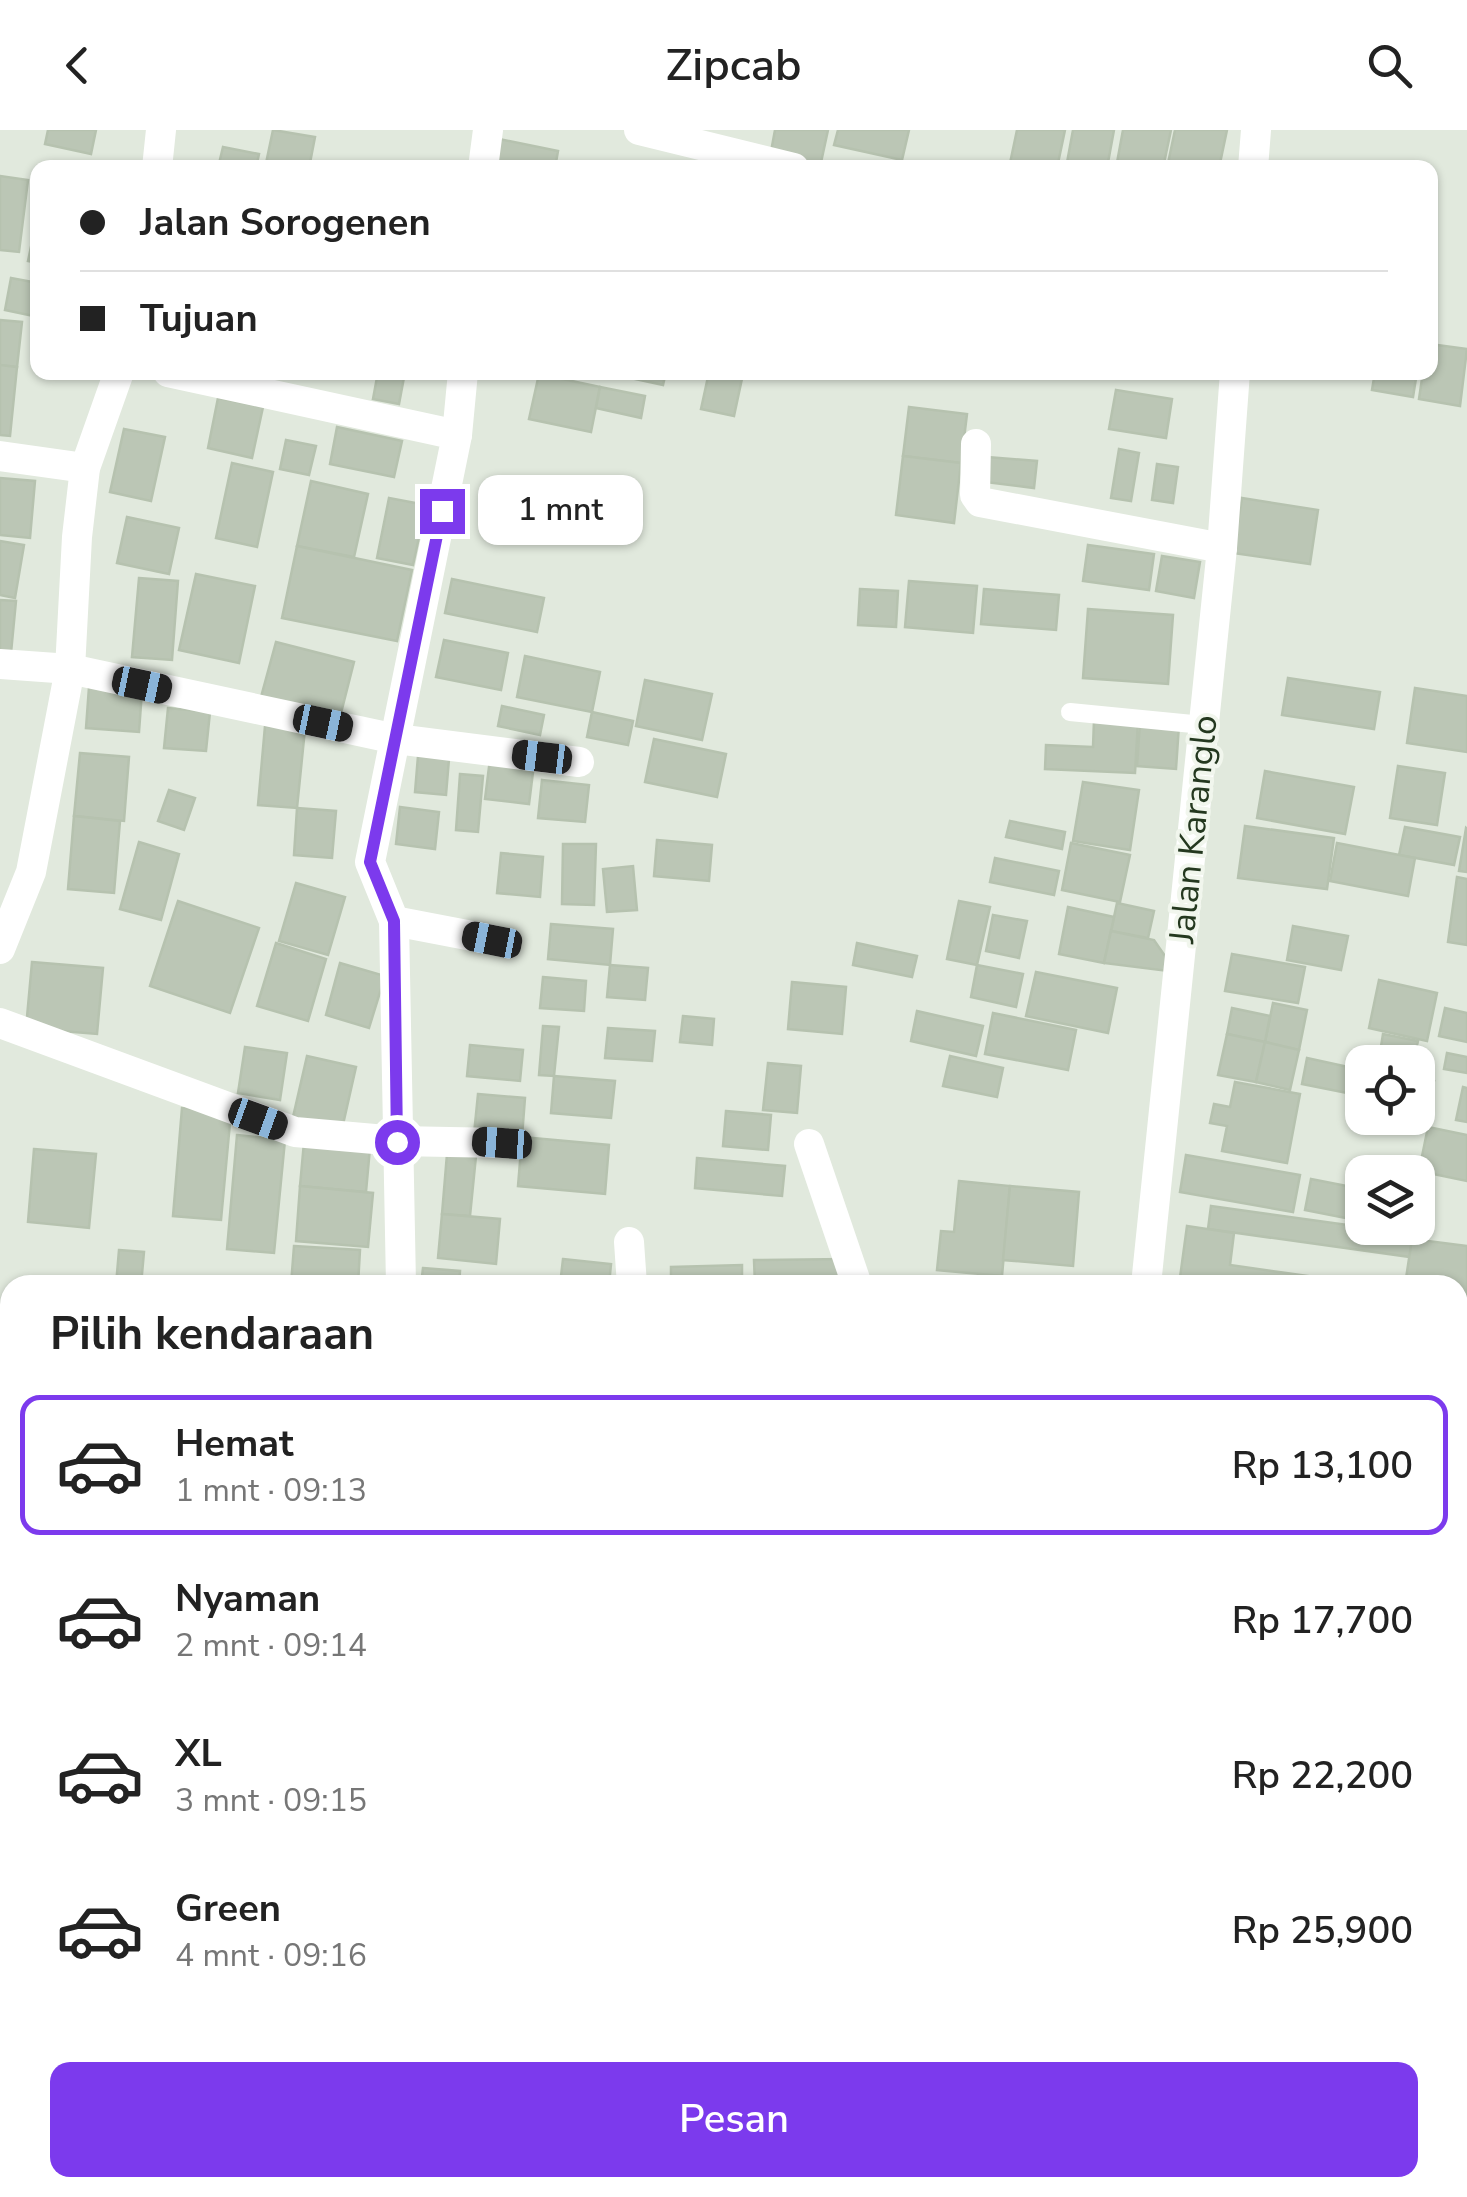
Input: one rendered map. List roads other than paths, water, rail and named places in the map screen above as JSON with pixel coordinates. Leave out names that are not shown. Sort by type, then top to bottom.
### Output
[{"type":"street","points":[[158,160],[160,130]]},
{"type":"street","points":[[484,160],[488,130]]},
{"type":"street","points":[[1254,160],[1256,130]]},
{"type":"street","points":[[652,134],[756,160]]},
{"type":"street","points":[[0,950],[31,872],[70,669],[85,468],[116,380]]},
{"type":"street","points":[[205,380],[457,435]]},
{"type":"street","points":[[401,1275],[394,921],[370,862],[457,435],[461,380]]},
{"type":"street","name":"Jalan Karanglo","points":[[1147,1275],[1222,548],[1234,380]]},
{"type":"street","points":[[976,444],[975,496],[980,502],[1222,548]]},
{"type":"street","points":[[0,456],[85,468]]},
{"type":"street","points":[[0,664],[70,669],[396,738],[578,762]]},
{"type":"street","points":[[394,921],[492,940]]},
{"type":"street","points":[[0,1023],[295,1132],[397,1142],[502,1143]]},
{"type":"street","points":[[809,1144],[854,1275]]},
{"type":"street","points":[[630,1242],[632,1275]]},
{"type":"lane","points":[[1070,712],[1204,724]]}]
